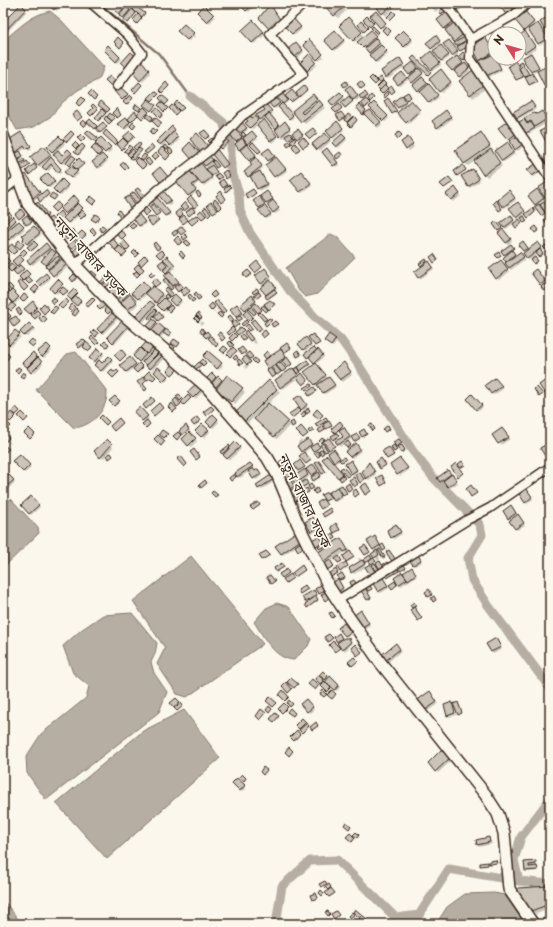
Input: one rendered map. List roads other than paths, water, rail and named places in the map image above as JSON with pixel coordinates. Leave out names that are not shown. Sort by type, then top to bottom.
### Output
[{"type":"street","points":[[92,3],[128,34],[142,52],[117,86]]},
{"type":"street","points":[[76,266],[158,190],[209,151],[242,116],[303,74],[270,34],[305,3]]},
{"type":"street","points":[[444,3],[471,39],[470,58],[550,178]]},
{"type":"street","points":[[471,39],[514,15],[528,3]]},
{"type":"street","name":"নতুন বাজার সড়ক","points":[[3,136],[28,204],[44,227],[76,266],[116,308],[207,387],[267,457],[277,474],[297,522],[329,587],[380,662],[485,794],[498,814],[504,833],[510,889],[533,924]]},
{"type":"street","points":[[3,190],[19,178]]},
{"type":"street","points":[[338,600],[467,520],[496,504],[550,467]]},
{"type":"waterway","points":[[99,3],[159,54],[190,96]]},
{"type":"waterway","points":[[190,96],[223,122],[231,145],[231,169],[239,194],[240,211],[250,233],[290,291],[316,318],[341,340],[358,364],[412,450],[432,476],[480,525],[482,535],[468,558],[472,580],[488,605],[550,688]]},
{"type":"waterway","points":[[519,881],[514,860],[521,837],[550,799]]},
{"type":"waterway","points":[[276,924],[282,886],[310,861],[337,860],[396,918],[419,915],[449,869],[519,881],[550,884]]}]
